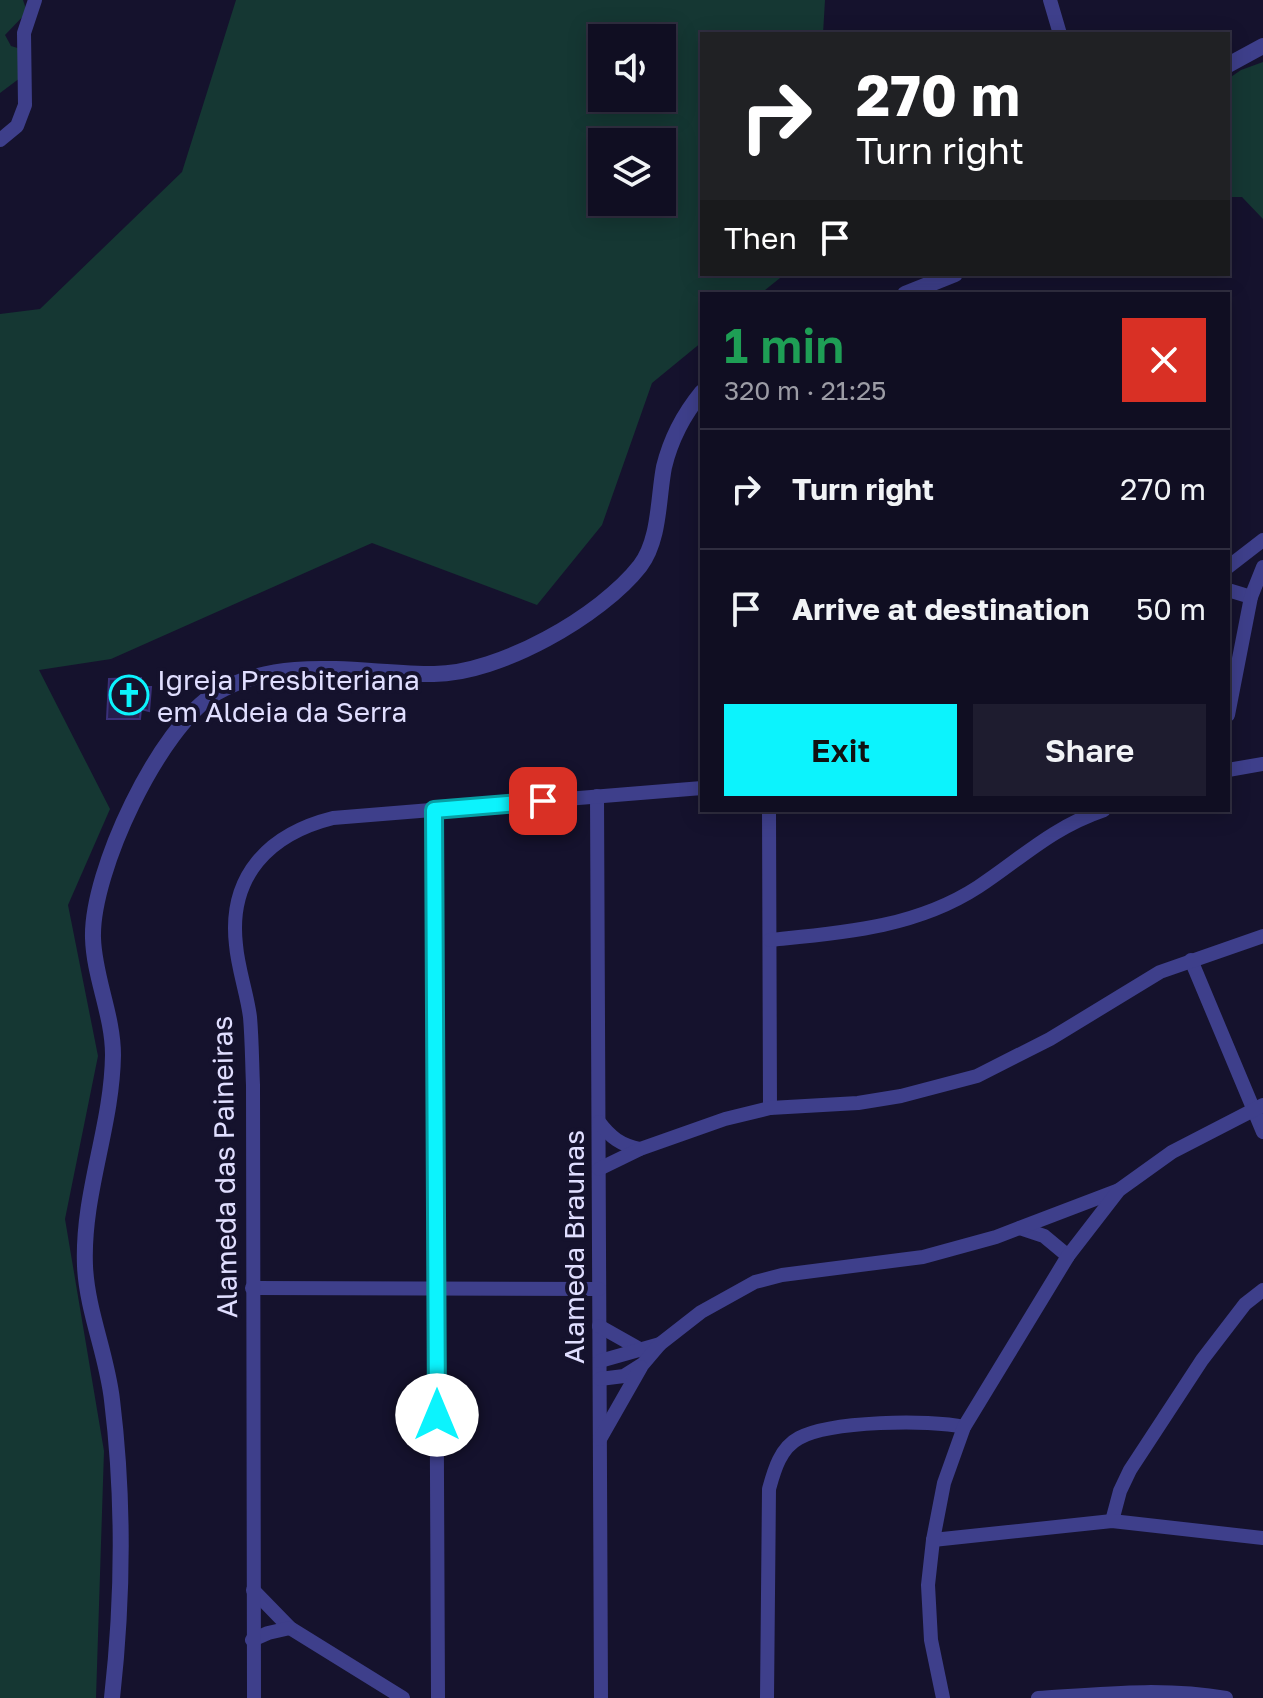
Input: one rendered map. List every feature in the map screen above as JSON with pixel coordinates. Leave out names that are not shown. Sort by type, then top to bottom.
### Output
[{"type":"street","points":[[0,140],[17,126],[25,105],[24,33],[35,0]]},
{"type":"street","points":[[1050,0],[1059,32]]},
{"type":"street","points":[[1230,64],[1263,46]]},
{"type":"street","points":[[910,292],[950,276]]},
{"type":"street","points":[[112,1698],[120,1599],[117,1451],[112,1398],[88,1287],[85,1246],[87,1208],[110,1087],[113,1054],[93,945],[92,920],[105,869],[128,814],[150,770],[183,721],[201,703],[242,680],[305,669],[437,675],[471,670],[536,645],[596,607],[621,587],[644,561],[652,541],[665,465],[674,437],[700,395]]},
{"type":"street","points":[[1230,565],[1263,540]]},
{"type":"street","points":[[1230,705],[1251,597],[1262,568],[1241,556]]},
{"type":"street","points":[[1230,591],[1251,597]]},
{"type":"street","points":[[1230,770],[1263,764]]},
{"type":"street","name":"Alameda das Paineiras","points":[[254,1698],[253,1085],[250,1018],[236,946],[235,922],[240,895],[259,857],[274,843],[293,831],[333,818],[700,788]]},
{"type":"street","name":"Alameda Braunas","points":[[597,796],[601,1698]]},
{"type":"street","points":[[434,810],[438,1698]]},
{"type":"street","points":[[769,812],[770,1108]]},
{"type":"street","points":[[770,940],[862,931],[927,913],[976,888],[1046,836],[1098,812]]},
{"type":"street","points":[[599,1169],[640,1149],[711,1123],[770,1108],[858,1103],[937,1089],[977,1076],[1050,1039],[1160,972],[1263,936]]},
{"type":"street","points":[[1191,960],[1258,1107],[1263,1132]]},
{"type":"street","points":[[943,1698],[931,1640],[928,1585],[944,1483],[964,1427],[1068,1256],[1119,1190],[1172,1152],[1258,1107]]},
{"type":"street","points":[[599,1121],[609,1136],[623,1146],[640,1149]]},
{"type":"street","points":[[600,1440],[643,1364],[660,1344],[701,1312],[755,1282],[782,1275],[923,1257],[1020,1228],[1119,1190]]},
{"type":"street","points":[[1056,1213],[1076,1219],[1085,1232]]},
{"type":"street","points":[[1020,1228],[1044,1236],[1068,1256]]},
{"type":"street","points":[[252,1288],[599,1289]]},
{"type":"street","points":[[1112,1521],[1120,1491],[1130,1470],[1177,1398],[1226,1326],[1245,1304],[1263,1290]]},
{"type":"street","points":[[599,1326],[638,1348]]},
{"type":"street","points":[[600,1361],[660,1344]]},
{"type":"street","points":[[600,1379],[624,1376],[643,1364]]},
{"type":"street","points":[[767,1698],[769,1489],[777,1463],[786,1448],[798,1438],[815,1432],[860,1425],[934,1422],[964,1427]]},
{"type":"street","points":[[933,1540],[1112,1521],[1263,1538]]},
{"type":"street","points":[[253,1590],[290,1628],[403,1698]]},
{"type":"street","points":[[252,1640],[290,1628]]},
{"type":"street","points":[[1038,1698],[1160,1693],[1192,1693],[1226,1698]]},
{"type":"green space","points":[[0,0],[23,0],[27,12],[5,35],[11,46],[21,49],[20,78],[0,93]]},
{"type":"green space","points":[[236,0],[825,0],[823,32],[700,32],[700,276],[782,276],[762,292],[700,292],[700,344],[652,383],[602,525],[537,605],[372,543],[111,659],[39,670],[110,809],[68,905],[98,1056],[65,1219],[104,1451],[96,1698],[0,1698],[0,314],[40,309],[182,172]]},
{"type":"green space","points":[[1263,62],[1263,219],[1242,197],[1230,197],[1230,78]]},
{"type":"building","name":"Igreja Presbiteriana em Aldeia da Serra","points":[[141,678],[142,687],[151,687],[149,711],[141,709],[140,719],[107,719],[109,679]]},
{"type":"place","name":"Igreja Presbiteriana em Aldeia da Serra","points":[[129,695]]},
{"type":"route","points":[[437,1415],[434,810],[543,801]]}]
